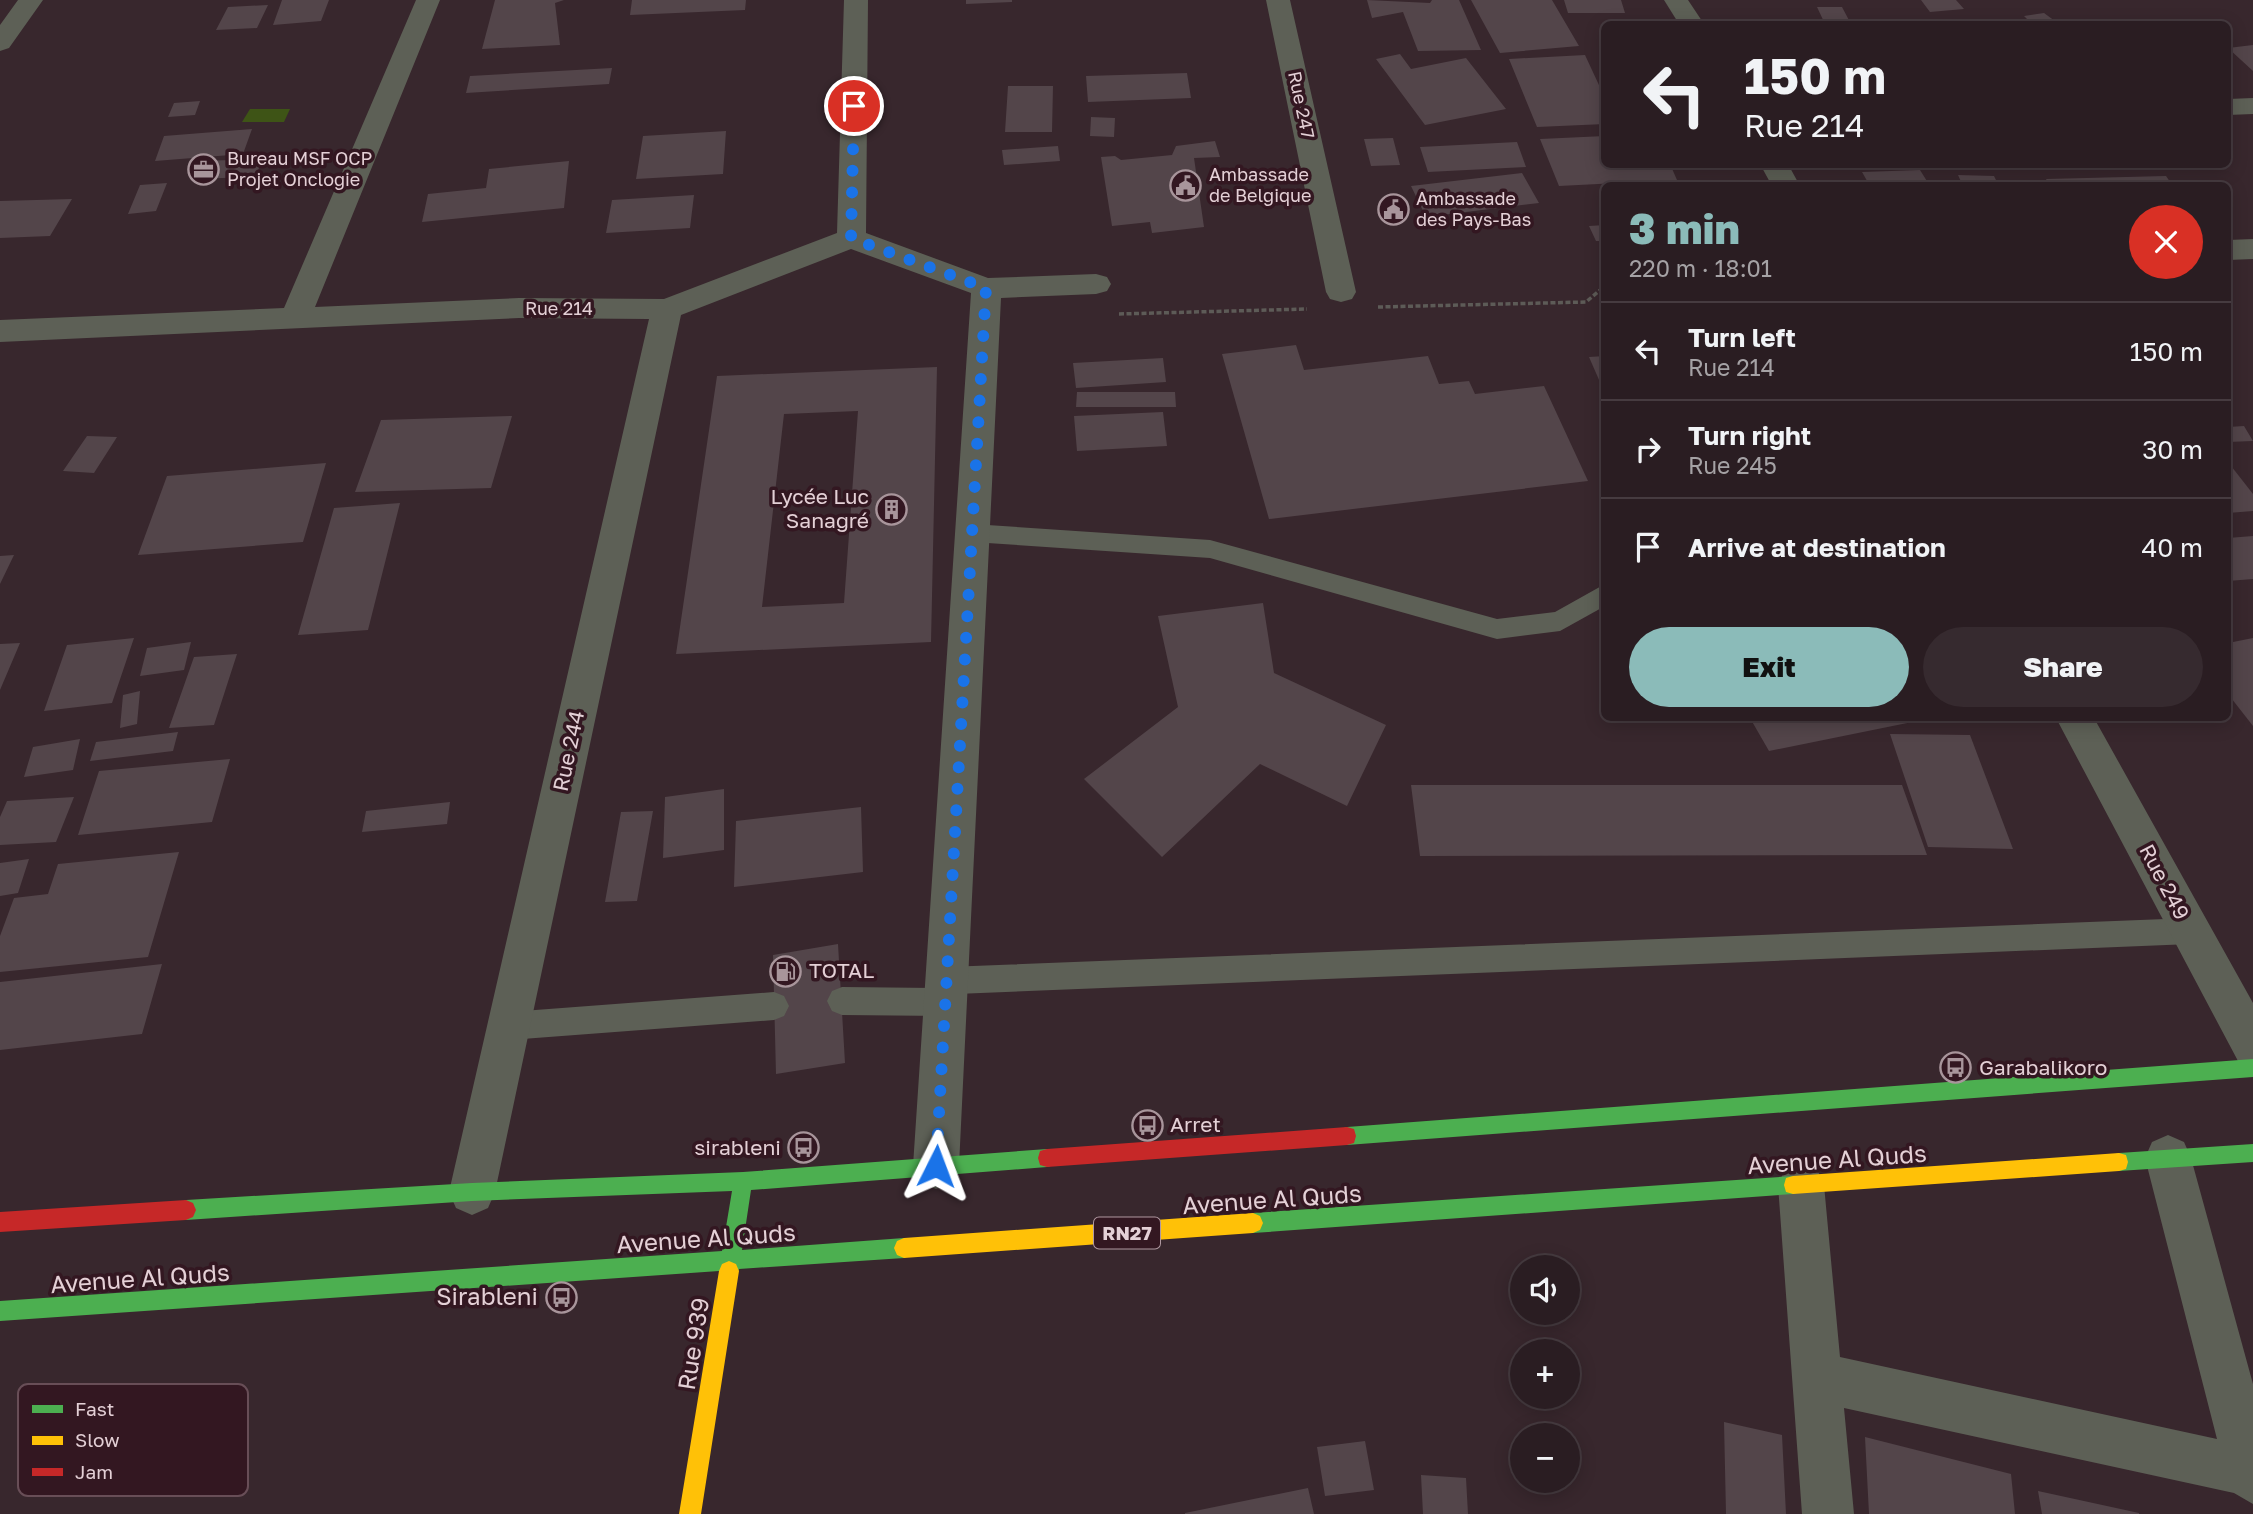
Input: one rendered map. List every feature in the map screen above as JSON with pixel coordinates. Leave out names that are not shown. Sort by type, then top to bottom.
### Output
[{"type":"main road","points":[[0,1222],[472,1192],[743,1181],[2253,1068]]},
{"type":"main road","name":"Avenue Al Quds","points":[[0,1311],[2253,1153]]},
{"type":"main road","name":"Rue 939","points":[[690,1514],[743,1181]]},
{"type":"street","points":[[0,43],[32,0]]},
{"type":"street","points":[[295,318],[428,0]]},
{"type":"street","points":[[856,0],[851,238],[986,288],[1096,284]]},
{"type":"street","name":"Rue 247","points":[[1278,0],[1341,292]]},
{"type":"street","points":[[1676,0],[1689,21]]},
{"type":"street","points":[[2231,107],[2253,106]]},
{"type":"street","name":"Rue 214","points":[[0,331],[519,308],[667,309],[851,238]]},
{"type":"street","points":[[2231,250],[2253,249]]},
{"type":"street","points":[[936,1166],[986,288]]},
{"type":"street","name":"Rue 244","points":[[472,1192],[667,309]]},
{"type":"street","name":"Rue 249","points":[[2077,721],[2253,1046]]},
{"type":"street","points":[[1816,1377],[2252,1474],[2168,1158]]},
{"type":"street","points":[[1801,1185],[1828,1514]]},
{"type":"lane","points":[[972,533],[1210,549],[1497,629],[1560,621],[1601,596]]},
{"type":"lane","points":[[842,1001],[946,992],[2191,931]]},
{"type":"lane","points":[[509,1026],[774,1006]]},
{"type":"shaded area","points":[[250,109],[290,109],[284,122],[242,122]]},
{"type":"building","points":[[282,0],[329,0],[321,21],[273,25]]},
{"type":"building","points":[[495,0],[564,0],[555,3],[560,45],[482,49]]},
{"type":"building","points":[[632,0],[746,0],[745,10],[630,15]]},
{"type":"building","points":[[966,0],[1012,0],[1012,2],[966,4]]},
{"type":"building","points":[[1367,0],[1430,3],[1432,0],[1459,0],[1481,50],[1418,51],[1403,12],[1372,18]]},
{"type":"building","points":[[1471,0],[1552,0],[1579,46],[1500,53]]},
{"type":"building","points":[[1564,0],[1621,0],[1625,13],[1568,13]]},
{"type":"building","points":[[1921,0],[1956,0],[1964,9],[1930,12]]},
{"type":"building","points":[[268,5],[257,28],[216,30],[228,7]]},
{"type":"building","points":[[1817,7],[1842,7],[1849,21],[1824,21]]},
{"type":"building","points":[[2044,13],[2055,21],[2029,21],[2024,16]]},
{"type":"building","points":[[2253,45],[2253,71],[2231,51],[2231,48]]},
{"type":"building","points":[[1400,54],[1411,69],[1466,58],[1506,109],[1425,125],[1376,59]]},
{"type":"building","points":[[1585,55],[1601,89],[1601,124],[1537,127],[1509,59]]},
{"type":"building","points":[[612,68],[609,84],[466,93],[470,76]]},
{"type":"building","points":[[1187,73],[1191,98],[1088,102],[1086,76]]},
{"type":"building","points":[[1008,86],[1053,86],[1052,132],[1005,132]]},
{"type":"building","points":[[200,101],[195,115],[168,117],[174,103]]},
{"type":"building","points":[[1091,117],[1115,118],[1114,137],[1090,136]]},
{"type":"building","points":[[252,129],[243,154],[155,161],[164,136]]},
{"type":"building","points":[[726,131],[723,174],[636,179],[643,136]]},
{"type":"building","points":[[1601,136],[1601,168],[1672,168],[1677,180],[1559,186],[1540,139]]},
{"type":"building","points":[[1393,138],[1400,165],[1371,166],[1364,139]]},
{"type":"building","points":[[1215,141],[1220,157],[1194,158],[1204,227],[1152,233],[1150,222],[1112,226],[1101,157],[1115,156],[1121,160],[1172,155],[1176,146]]},
{"type":"building","points":[[1517,142],[1526,167],[1428,172],[1420,147]]},
{"type":"building","points":[[1058,146],[1060,161],[1004,165],[1002,150]]},
{"type":"building","points":[[263,159],[255,177],[190,179],[198,161]]},
{"type":"building","points":[[569,161],[564,208],[422,222],[428,194],[486,188],[489,169]]},
{"type":"building","points":[[1920,170],[1928,182],[1868,182],[1862,172]]},
{"type":"building","points":[[1522,173],[1539,203],[1426,217],[1411,186]]},
{"type":"building","points":[[1958,175],[1994,176],[1997,182],[1961,182]]},
{"type":"building","points":[[2166,176],[2170,182],[2048,182],[2046,179]]},
{"type":"building","points":[[167,183],[156,211],[128,214],[140,185]]},
{"type":"building","points":[[694,195],[690,228],[606,233],[612,200]]},
{"type":"building","points":[[72,199],[50,236],[0,238],[0,201]]},
{"type":"building","points":[[1601,225],[1601,241],[1596,241],[1589,226]]},
{"type":"building","points":[[1296,345],[1304,370],[1428,356],[1439,384],[1469,381],[1475,394],[1544,386],[1588,481],[1269,519],[1222,354]]},
{"type":"building","points":[[1601,356],[1601,384],[1589,357]]},
{"type":"building","points":[[1163,358],[1166,382],[1076,388],[1073,363]]},
{"type":"building","name":"Lycée Luc Sanagré","points":[[937,367],[931,642],[676,654],[717,376]],"holes":[[[858,411],[844,603],[762,607],[784,414]]]},
{"type":"building","points":[[1077,392],[1175,392],[1176,407],[1076,407]]},
{"type":"building","points":[[1163,412],[1167,446],[1077,451],[1074,416]]},
{"type":"building","points":[[512,416],[491,488],[355,492],[381,420]]},
{"type":"building","points":[[2244,426],[2253,441],[2231,442],[2231,427]]},
{"type":"building","points":[[87,436],[117,437],[94,473],[63,471]]},
{"type":"building","points":[[326,463],[303,542],[138,555],[167,476]]},
{"type":"building","points":[[2231,466],[2253,494],[2253,511],[2231,513]]},
{"type":"building","points":[[400,503],[368,630],[298,635],[334,508]]},
{"type":"building","points":[[2253,536],[2253,579],[2231,581],[2231,538]]},
{"type":"building","points":[[14,555],[0,584],[0,556]]},
{"type":"building","points":[[1263,603],[1274,673],[1386,725],[1347,806],[1260,764],[1162,857],[1084,779],[1178,707],[1158,616]]},
{"type":"building","points":[[134,638],[112,703],[44,711],[67,645]]},
{"type":"building","points":[[2253,638],[2253,726],[2231,698],[2231,642]]},
{"type":"building","points":[[191,642],[184,670],[140,676],[147,648]]},
{"type":"building","points":[[20,643],[0,690],[0,644]]},
{"type":"building","points":[[237,654],[214,725],[169,728],[194,657]]},
{"type":"building","points":[[140,691],[137,724],[120,728],[123,695]]},
{"type":"building","points":[[1752,721],[1917,721],[1769,751]]},
{"type":"building","points":[[178,732],[173,751],[90,761],[96,742]]},
{"type":"building","points":[[1890,734],[1970,735],[2013,849],[1928,847]]},
{"type":"building","points":[[80,739],[73,770],[24,777],[33,747]]},
{"type":"building","points":[[230,759],[212,822],[78,835],[99,771]]},
{"type":"building","points":[[1411,785],[1902,785],[1927,855],[1420,856]]},
{"type":"building","points":[[724,789],[724,850],[663,858],[665,797]]},
{"type":"building","points":[[74,797],[56,842],[0,845],[0,817],[7,801]]},
{"type":"building","points":[[450,802],[447,824],[362,832],[366,811]]},
{"type":"building","points":[[861,807],[863,872],[734,887],[736,821]]},
{"type":"building","points":[[653,811],[637,901],[605,902],[621,812]]},
{"type":"building","points":[[179,852],[148,957],[0,972],[0,936],[14,898],[48,894],[58,864]]},
{"type":"building","points":[[29,859],[18,893],[0,896],[0,863]]},
{"type":"building","points":[[838,944],[845,1063],[776,1074],[773,955]]},
{"type":"building","points":[[162,964],[142,1034],[0,1050],[0,982]]},
{"type":"building","points":[[1724,1422],[1782,1435],[1786,1514],[1726,1514]]},
{"type":"building","points":[[1865,1437],[2011,1474],[2015,1514],[1869,1514]]},
{"type":"building","points":[[1365,1441],[1374,1490],[1325,1496],[1317,1447]]},
{"type":"building","points":[[1421,1475],[1466,1478],[1468,1514],[1423,1514]]},
{"type":"building","points":[[1308,1488],[1314,1514],[1185,1514],[1185,1513]]},
{"type":"building","points":[[2038,1491],[2139,1513],[2139,1514],[2042,1514]]},
{"type":"traffic: fast","points":[[1347,1136],[2253,1068]]},
{"type":"traffic: fast","points":[[2119,1162],[2253,1153]]},
{"type":"traffic: fast","points":[[186,1210],[472,1192],[743,1181],[1047,1158]]},
{"type":"traffic: fast","points":[[729,1271],[743,1181]]},
{"type":"traffic: fast","points":[[1253,1223],[1793,1185]]},
{"type":"traffic: fast","points":[[0,1311],[904,1248]]},
{"type":"traffic: slow","points":[[1793,1185],[2119,1162]]},
{"type":"traffic: slow","points":[[904,1248],[1253,1223]]},
{"type":"traffic: slow","points":[[690,1514],[729,1271]]},
{"type":"traffic: jam","points":[[1047,1158],[1347,1136]]},
{"type":"traffic: jam","points":[[0,1222],[186,1210]]},
{"type":"place","name":"Bureau MSF OCP Projet Onclogie","points":[[204,169]]},
{"type":"place","name":"Ambassade de Belgique","points":[[1186,185]]},
{"type":"place","name":"Ambassade des Pays-Bas","points":[[1393,209]]},
{"type":"place","name":"Lycée Luc Sanagré","points":[[892,509]]},
{"type":"place","name":"TOTAL","points":[[786,971]]},
{"type":"place","name":"Garabalikoro","points":[[1956,1068]]},
{"type":"place","name":"Arret","points":[[1147,1125]]},
{"type":"place","name":"sirableni","points":[[804,1148]]},
{"type":"place","name":"Sirableni","points":[[561,1297]]},
{"type":"route","points":[[854,106],[851,238],[986,288],[936,1166]]}]
